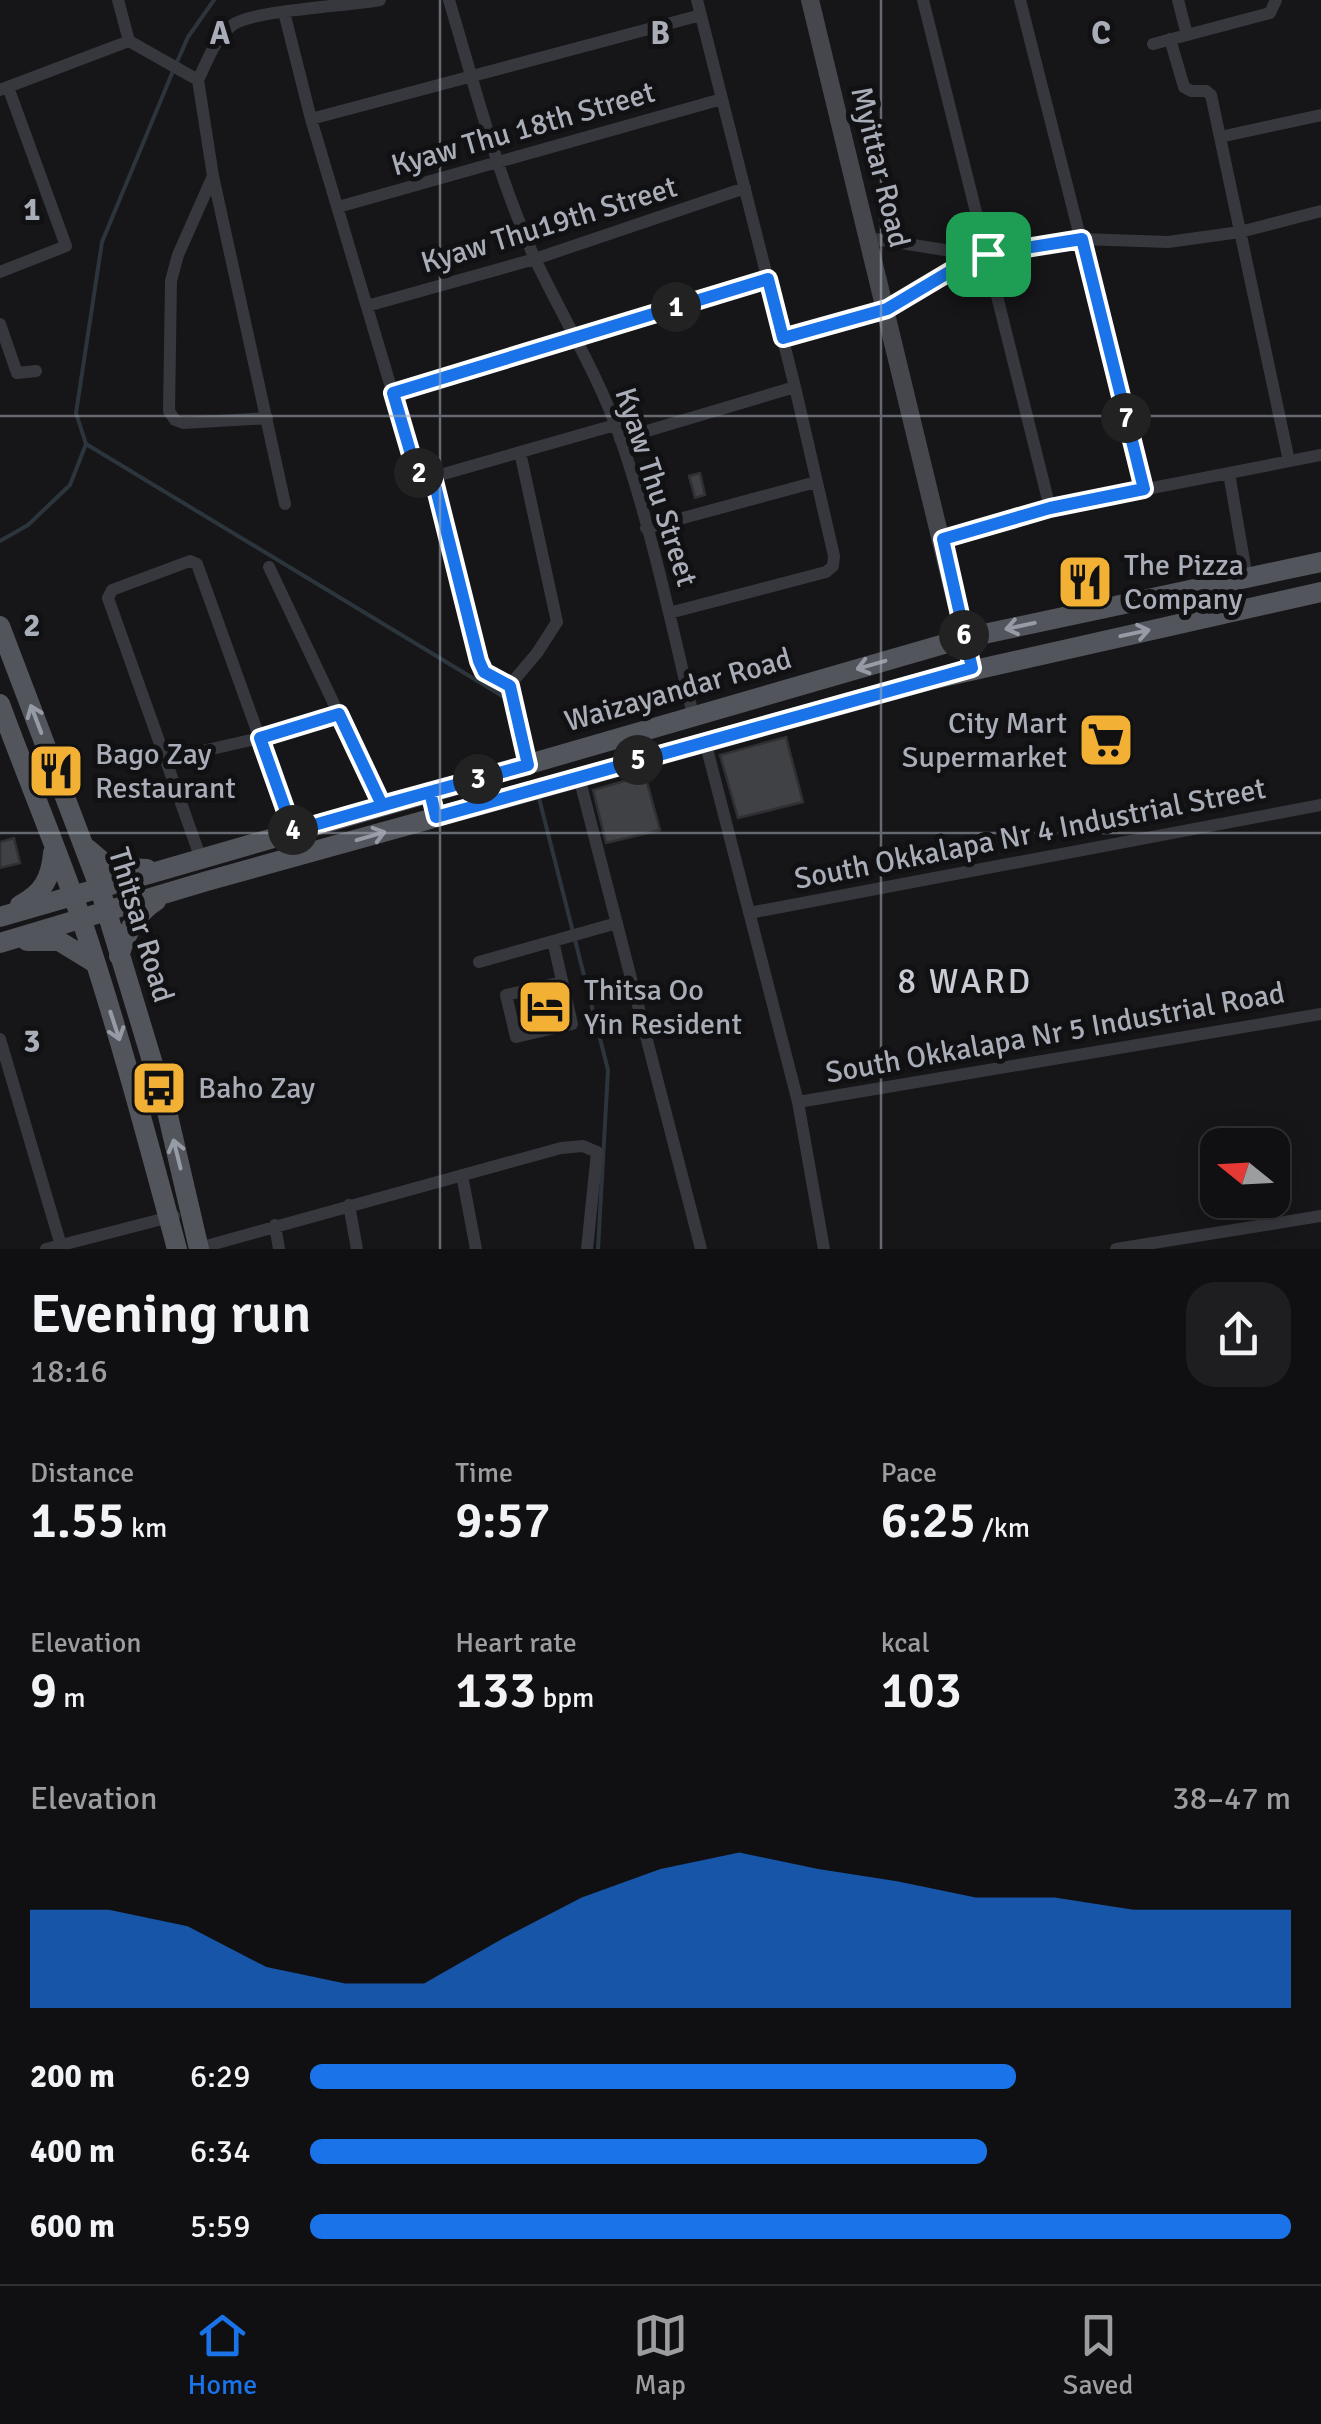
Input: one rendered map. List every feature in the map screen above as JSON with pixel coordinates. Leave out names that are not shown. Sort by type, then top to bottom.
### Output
[{"type":"main road","name":"Myittar Road","points":[[810,0],[972,668]]},
{"type":"main road","name":"Waizayandar Road","points":[[0,916],[965,638],[1321,562]]},
{"type":"main road","name":"Waizayandar Road","points":[[0,943],[972,668],[1321,592]]},
{"type":"main road","name":"Thitsar Road","points":[[0,626],[107,910],[166,1107],[199,1248]]},
{"type":"main road","name":"Thitsar Road","points":[[0,704],[95,963],[149,1137],[177,1249]]},
{"type":"main road","points":[[430,792],[436,817]]},
{"type":"main road","points":[[84,842],[91,854],[109,867],[169,868]]},
{"type":"main road","points":[[0,916],[32,898],[46,884],[52,873],[54,846]]},
{"type":"main road","points":[[119,956],[136,918],[150,903],[176,891]]},
{"type":"main road","points":[[0,943],[58,941],[95,963]]},
{"type":"street","points":[[118,0],[128,41]]},
{"type":"street","points":[[285,504],[213,176],[198,80],[214,46],[233,23],[380,0]]},
{"type":"street","name":"Kyaw Thu Street","points":[[449,0],[496,163],[535,259],[618,432],[669,613],[692,715]]},
{"type":"street","points":[[669,613],[826,572],[834,556],[697,0]]},
{"type":"street","points":[[924,0],[982,255],[1050,508]]},
{"type":"street","points":[[1020,0],[1144,489]]},
{"type":"street","points":[[1178,0],[1187,35]]},
{"type":"street","points":[[1153,44],[1270,13],[1276,0]]},
{"type":"street","points":[[284,12],[311,119],[415,468],[420,474],[433,477],[520,452],[618,432],[795,387]]},
{"type":"street","points":[[311,119],[701,15]]},
{"type":"street","points":[[1170,39],[1184,87],[1211,95],[1289,461]]},
{"type":"street","points":[[0,272],[66,246],[4,88],[128,41],[198,80]]},
{"type":"street","name":"Kyaw Thu 18th Street","points":[[338,207],[722,99]]},
{"type":"street","points":[[1220,136],[1321,115]]},
{"type":"street","points":[[213,176],[178,255],[171,281],[169,411],[183,423],[267,418]]},
{"type":"street","name":"Kyaw Thu19th Street","points":[[367,306],[535,259],[745,188]]},
{"type":"street","points":[[869,238],[982,255],[1082,239],[1168,242],[1240,232],[1321,211]]},
{"type":"street","points":[[783,338],[887,309],[982,255]]},
{"type":"street","points":[[393,393],[768,279]]},
{"type":"street","points":[[0,324],[17,374],[36,371]]},
{"type":"street","points":[[510,686],[538,653],[557,622],[520,452]]},
{"type":"street","points":[[943,539],[1050,508],[1321,455]]},
{"type":"street","points":[[1229,473],[1247,578]]},
{"type":"street","points":[[433,477],[479,661],[484,672],[510,686],[528,765]]},
{"type":"street","points":[[646,528],[816,482]]},
{"type":"street","points":[[202,859],[108,598],[112,590],[190,561],[197,564],[293,831]]},
{"type":"street","points":[[269,567],[382,805]]},
{"type":"street","points":[[166,759],[260,738],[339,714]]},
{"type":"street","points":[[704,741],[798,1102],[824,1249]]},
{"type":"street","points":[[580,777],[701,1249]]},
{"type":"street","name":"South Okkalapa Nr 4 Industrial Street","points":[[749,912],[1321,805]]},
{"type":"street","points":[[479,962],[617,924]]},
{"type":"street","points":[[553,941],[572,1024],[516,1037],[506,995],[562,982]]},
{"type":"street","name":"South Okkalapa Nr 5 Industrial Road","points":[[798,1102],[1321,1014]]},
{"type":"street","points":[[0,1039],[62,1247]]},
{"type":"street","points":[[199,1248],[462,1174],[561,1148],[583,1146],[597,1152],[587,1249]]},
{"type":"street","points":[[462,1174],[476,1249]]},
{"type":"street","points":[[349,1205],[357,1249]]},
{"type":"street","points":[[46,1249],[192,1213]]},
{"type":"street","points":[[1116,1249],[1321,1216]]},
{"type":"street","points":[[275,1224],[279,1249]]},
{"type":"building","points":[[700,473],[705,495],[695,498],[689,476]]},
{"type":"building","points":[[786,737],[803,802],[738,818],[720,755]]},
{"type":"building","points":[[645,775],[660,830],[606,843],[593,790]]},
{"type":"building","points":[[14,838],[20,863],[0,868],[0,842]]},
{"type":"waterway","points":[[177,62],[188,37],[214,0]]},
{"type":"waterway","points":[[0,541],[28,525],[70,485],[86,444],[76,413],[102,242],[173,71]]},
{"type":"waterway","points":[[86,444],[509,700]]},
{"type":"waterway","points":[[539,798],[608,1070],[598,1249]]},
{"type":"place","name":"The Pizza Company","points":[[1085,582]]},
{"type":"place","name":"City Mart Supermarket","points":[[1106,740]]},
{"type":"place","name":"Bago Zay Restaurant","points":[[56,771]]},
{"type":"place","name":"Thitsa Oo Yin Resident","points":[[545,1007]]},
{"type":"place","name":"Baho Zay","points":[[159,1088]]},
{"type":"district","name":"8 WARD","points":[[965,981]]},
{"type":"route","points":[[1082,239],[1144,489],[1050,508],[943,539],[972,668],[436,817],[430,792],[293,831],[260,738],[339,714],[382,805],[528,765],[510,686],[484,672],[479,661],[433,477],[420,474],[415,468],[393,393],[768,279],[783,338],[887,309],[976,256],[988,254],[1082,239]]}]
